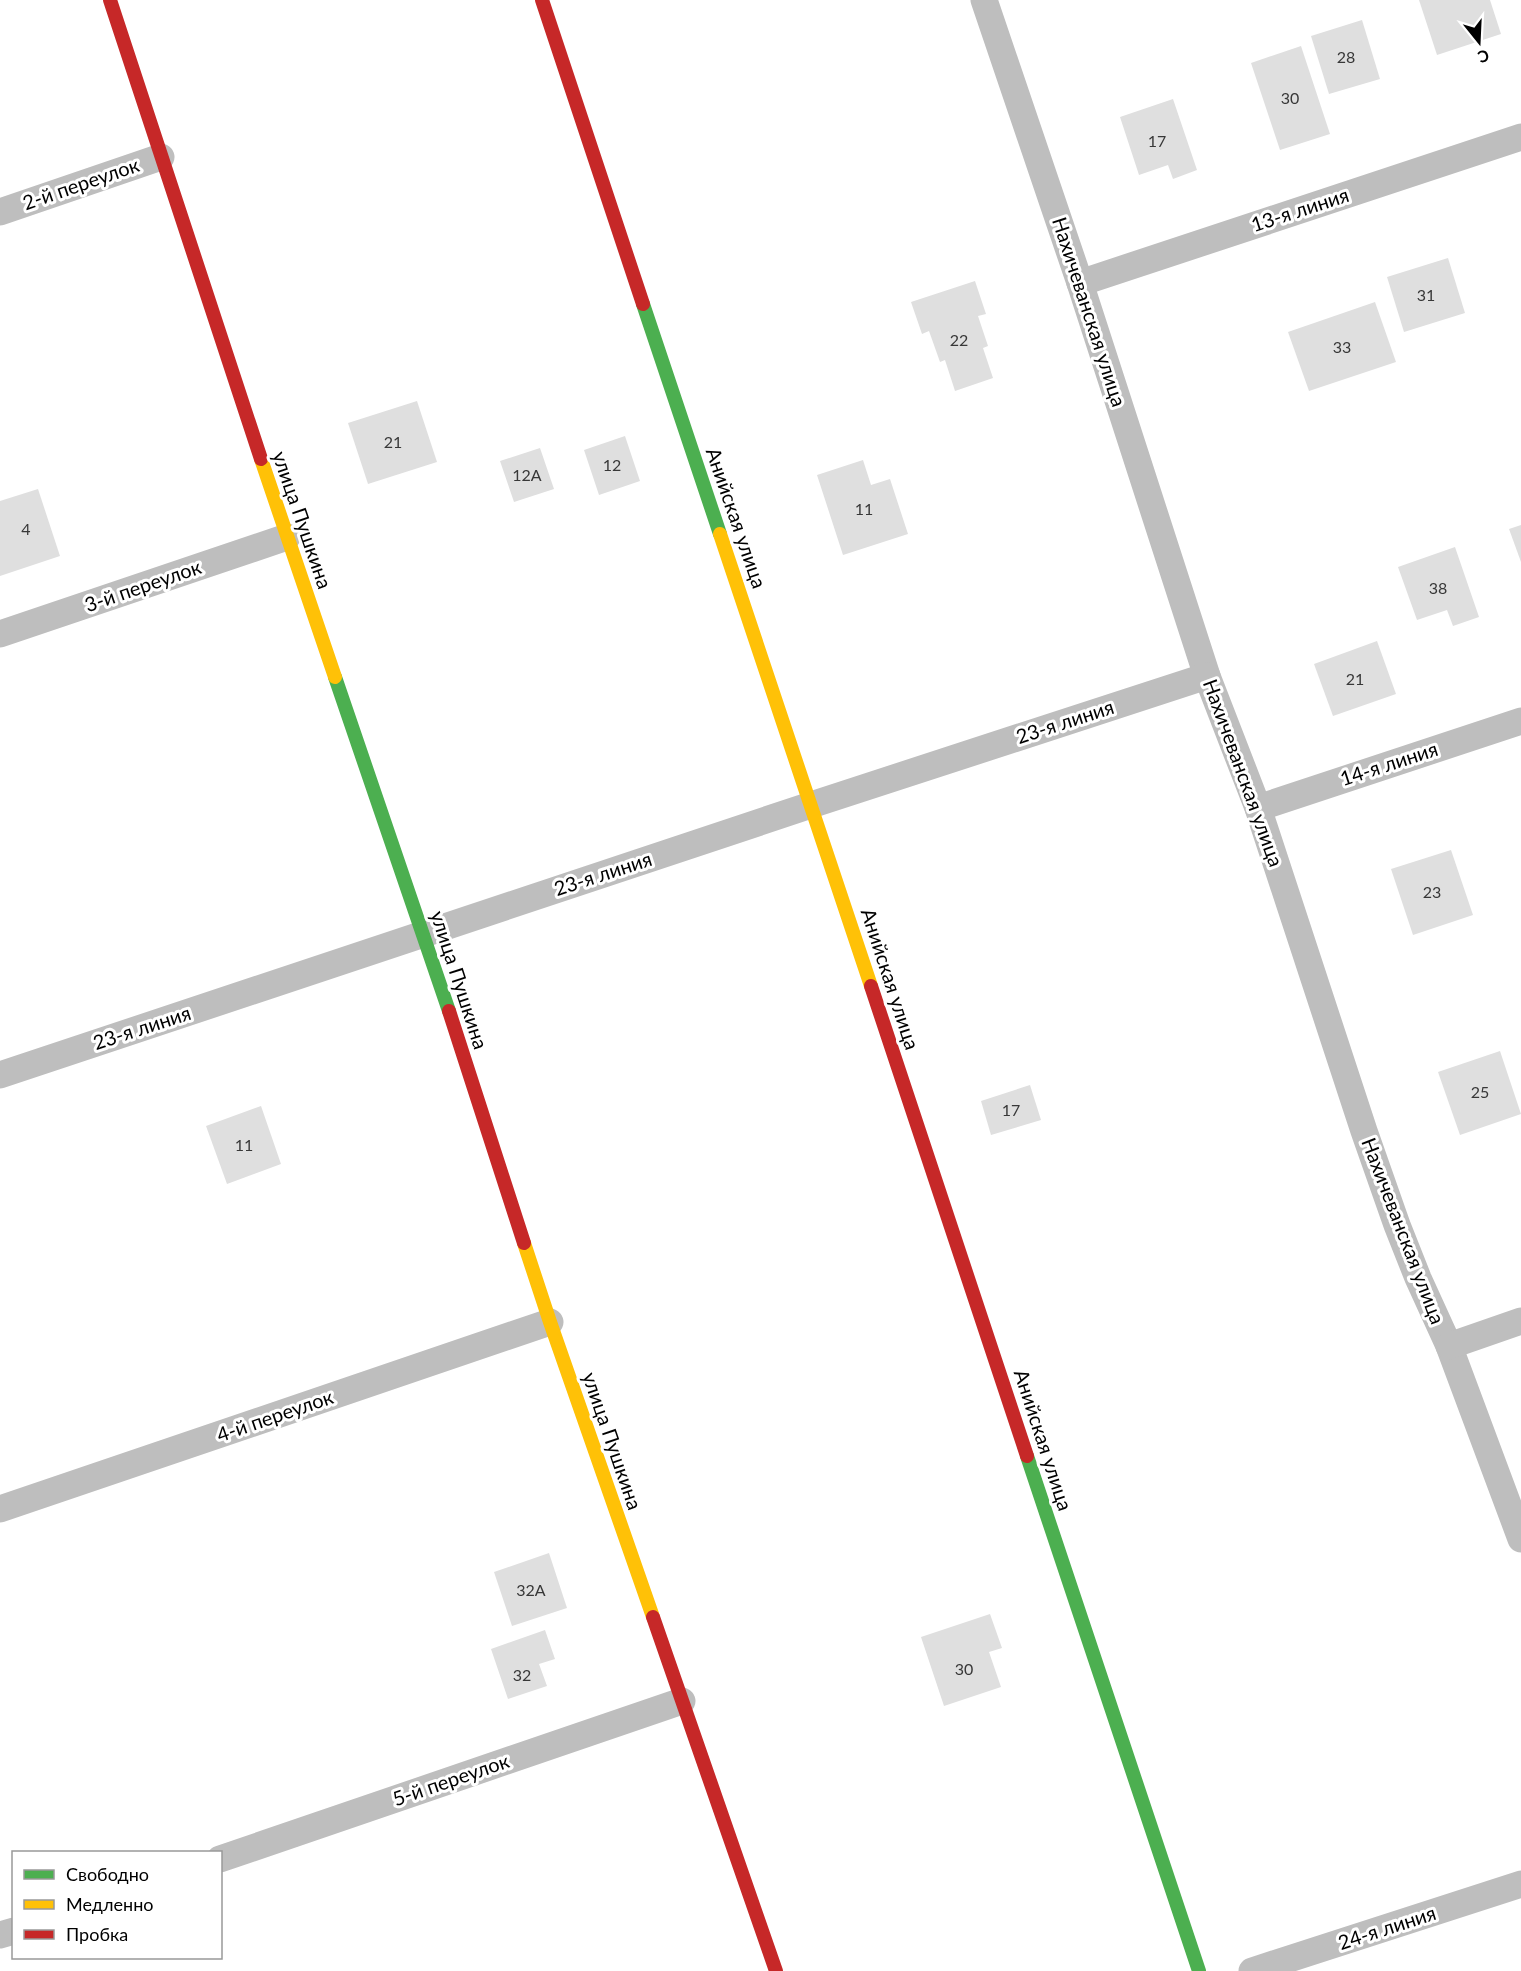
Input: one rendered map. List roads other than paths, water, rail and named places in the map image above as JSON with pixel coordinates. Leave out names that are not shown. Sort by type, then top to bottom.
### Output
[{"type":"street","name":"улица Пушкина","points":[[110,0],[287,537],[424,934],[550,1322],[776,1971]]},
{"type":"street","name":"Анийская улица","points":[[542,0],[1199,1971]]},
{"type":"street","name":"Нахичеванская улица","points":[[984,0],[1080,283],[1208,676],[1258,808],[1382,1183],[1418,1278],[1449,1346],[1521,1539]]},
{"type":"street","name":"13-я линия","points":[[1080,283],[1521,137]]},
{"type":"street","name":"2-й переулок","points":[[0,212],[161,157]]},
{"type":"street","name":"3-й переулок","points":[[0,634],[287,537]]},
{"type":"street","name":"23-я линия","points":[[0,1075],[811,805],[1208,676]]},
{"type":"street","name":"14-я линия","points":[[1258,808],[1521,721]]},
{"type":"street","points":[[1449,1346],[1521,1321]]},
{"type":"street","name":"4-й переулок","points":[[0,1509],[550,1322]]},
{"type":"street","name":"5-й переулок","points":[[222,1858],[682,1701]]},
{"type":"street","name":"24-я линия","points":[[1252,1971],[1521,1884]]}]
